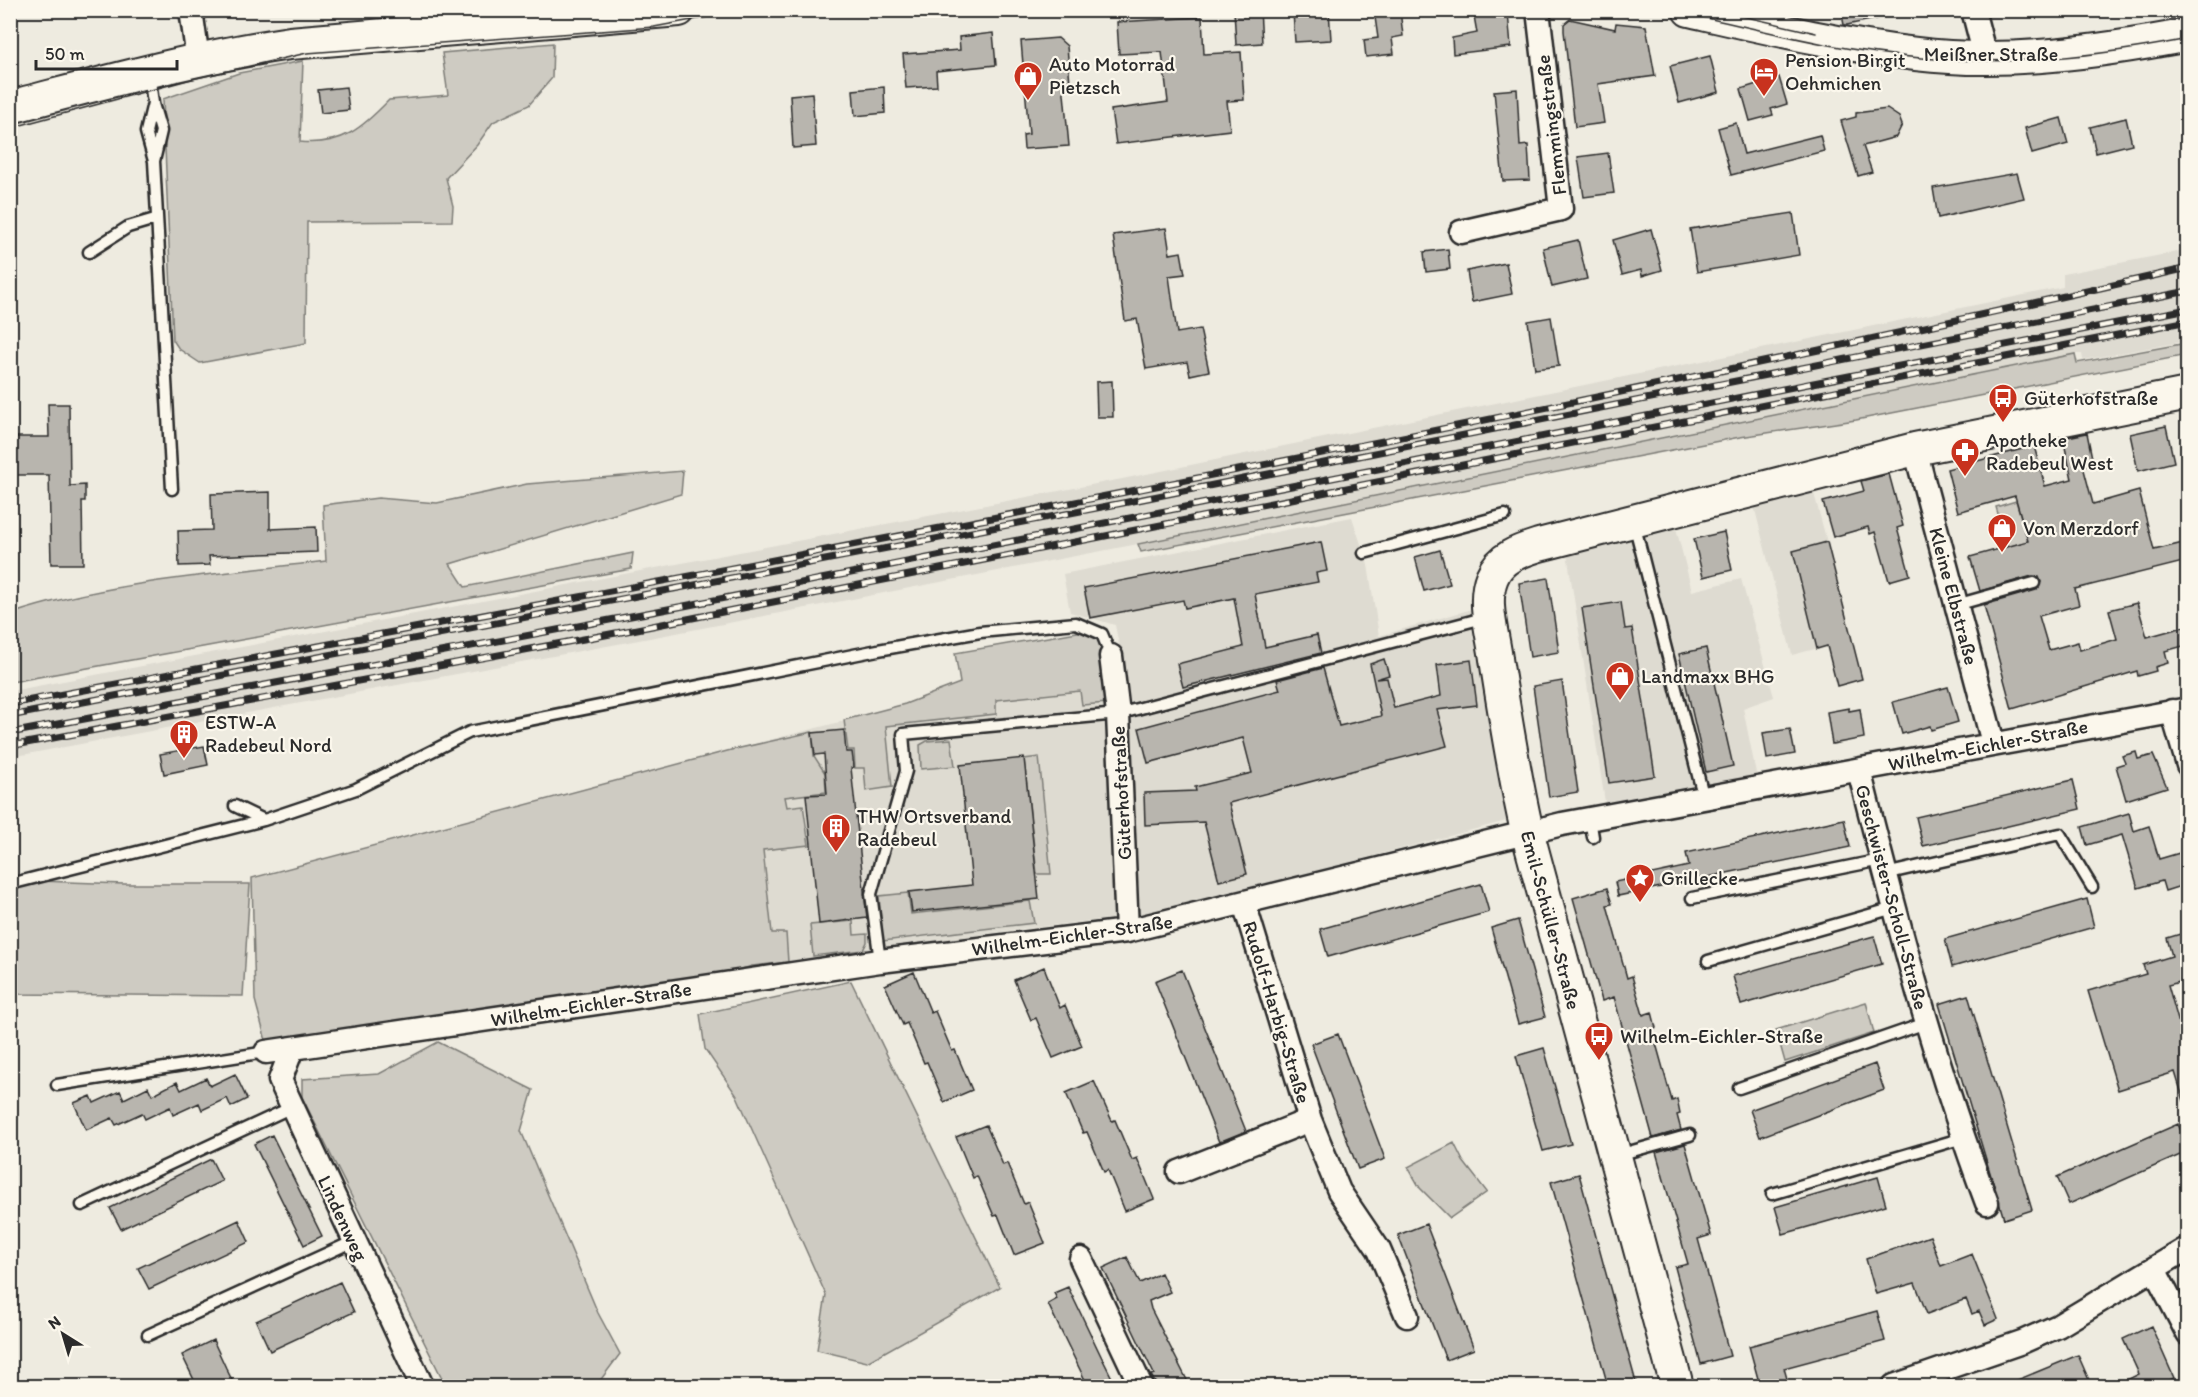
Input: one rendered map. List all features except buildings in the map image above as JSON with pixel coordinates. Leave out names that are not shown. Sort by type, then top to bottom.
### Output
[{"type":"street","points":[[191,10],[198,59]]},
{"type":"street","points":[[10,107],[198,59],[290,43],[634,12],[679,10]]},
{"type":"street","name":"Flemmingstraße","points":[[1461,232],[1561,209],[1538,10]]},
{"type":"street","name":"Meißner Straße","points":[[1689,10],[1843,44],[1918,54],[1984,56],[2083,52],[2187,35]]},
{"type":"street","points":[[1973,10],[1984,56]]},
{"type":"street","points":[[1489,602],[1500,564],[1519,552],[1634,520],[1915,449],[2187,394]]},
{"type":"street","name":"Kleine Elbstraße","points":[[1915,449],[1993,743]]},
{"type":"street","name":"Emil-Schüller-Straße","points":[[1489,602],[1512,769],[1677,1386]]},
{"type":"street","name":"Güterhofstraße","points":[[1111,656],[1118,714],[1127,931]]},
{"type":"street","points":[[2180,710],[2187,765]]},
{"type":"street","name":"Wilhelm-Eichler-Straße","points":[[266,1052],[880,961],[1127,931],[1527,831],[1591,828],[1704,799],[1993,743],[2180,710]]},
{"type":"street","name":"Geschwister-Scholl-Straße","points":[[1859,770],[1926,1023],[1963,1138],[1987,1203]]},
{"type":"street","name":"Rudolf-Harbig-Straße","points":[[1244,903],[1310,1120],[1339,1191],[1379,1250],[1407,1316]]},
{"type":"street","name":"Lindenweg","points":[[292,1049],[280,1080],[422,1386]]},
{"type":"street","name":"Rudolf-Harbig-Straße","points":[[1179,1173],[1310,1120]]},
{"type":"street","points":[[1894,1386],[2022,1342],[2058,1326],[2187,1248]]},
{"type":"street","points":[[1081,1260],[1141,1386]]},
{"type":"street","points":[[2154,1269],[2183,1312],[2187,1334]]},
{"type":"lane","points":[[148,71],[153,103],[146,132],[154,161],[155,219],[172,489]]},
{"type":"lane","points":[[89,252],[128,227],[155,219]]},
{"type":"lane","points":[[1364,553],[1505,515]]},
{"type":"lane","points":[[1634,520],[1704,799]]},
{"type":"lane","points":[[1956,605],[2034,583]]},
{"type":"lane","points":[[880,961],[871,894],[906,771],[903,734],[1118,714],[1489,602]]},
{"type":"lane","points":[[10,884],[264,820],[356,789],[470,732],[866,652],[980,632],[1076,623],[1102,634],[1111,656]]},
{"type":"lane","points":[[235,806],[264,820]]},
{"type":"lane","points":[[1692,898],[1883,867],[2060,834],[2092,887]]},
{"type":"lane","points":[[1708,961],[1894,908]]},
{"type":"lane","name":"Geschwister-Scholl-Straße","points":[[1738,1088],[1926,1023]]},
{"type":"lane","points":[[57,1085],[266,1052]]},
{"type":"lane","points":[[82,1205],[292,1107]]},
{"type":"lane","points":[[1615,1156],[1690,1135]]},
{"type":"lane","points":[[1772,1194],[1963,1138]]},
{"type":"lane","points":[[148,1335],[354,1241]]},
{"type":"shaded area","points":[[553,43],[552,78],[529,105],[493,122],[477,145],[446,178],[453,206],[452,221],[307,222],[306,343],[200,363],[179,349],[173,340],[163,99],[239,73],[303,61],[300,142],[328,141],[360,127],[389,100],[448,95],[442,53]]},
{"type":"shaded area","points":[[2187,250],[2187,341],[2083,360],[2082,354],[2075,354],[1138,544],[11,757],[11,691],[1122,479],[2063,287],[2063,274]]},
{"type":"shaded area","points":[[2187,343],[2187,355],[1856,420],[1740,437],[1141,552],[1138,544],[2075,354],[2077,363]]},
{"type":"shaded area","points":[[683,471],[681,494],[450,564],[465,587],[633,553],[631,569],[11,682],[11,614],[127,586],[326,561],[323,505],[378,498],[437,503],[527,484]]},
{"type":"shaded area","points":[[1812,486],[1853,639],[1792,655],[1753,502]]},
{"type":"shaded area","points":[[2016,501],[2028,541],[2008,547],[1996,507]]},
{"type":"shaded area","points":[[1352,517],[1368,565],[1379,636],[1479,607],[1510,820],[1154,914],[1021,929],[752,966],[731,750],[1120,650],[1115,625],[1070,612],[1063,574]]},
{"type":"shaded area","points":[[1675,524],[1692,591],[1741,579],[1774,697],[1743,708],[1757,778],[1605,802],[1567,553]]},
{"type":"shaded area","points":[[1083,631],[1098,638],[1104,654],[1108,703],[1082,705],[1080,691],[996,700],[996,714],[886,726],[892,787],[866,791],[864,768],[855,768],[854,750],[848,750],[844,720],[905,704],[960,683],[955,653]]},
{"type":"shaded area","points":[[812,732],[814,756],[825,773],[826,792],[785,797],[787,807],[803,805],[809,845],[763,850],[772,933],[786,933],[788,962],[752,966],[714,978],[266,1041],[255,1000],[252,878],[731,750]]},
{"type":"shaded area","points":[[951,739],[955,766],[921,769],[920,745],[927,741]]},
{"type":"shaded area","points":[[1039,757],[1051,874],[1037,874],[1024,759]]},
{"type":"shaded area","points":[[11,880],[124,884],[250,884],[243,996],[11,994]]},
{"type":"shaded area","points":[[908,893],[911,914],[1030,901],[1034,923],[883,941],[879,896]]},
{"type":"shaded area","points":[[853,921],[854,935],[867,934],[867,942],[863,950],[813,956],[810,925]]},
{"type":"shaded area","points":[[851,981],[1000,1287],[867,1362],[817,1350],[826,1295],[737,1096],[705,1049],[700,1014]]},
{"type":"shaded area","points":[[1866,1002],[1874,1033],[1785,1062],[1776,1030]]},
{"type":"shaded area","points":[[438,1042],[533,1090],[521,1131],[598,1313],[620,1354],[596,1386],[446,1386],[302,1097],[302,1079],[379,1074]]},
{"type":"shaded area","points":[[1454,1143],[1463,1161],[1487,1192],[1450,1218],[1420,1188],[1408,1167]]},
{"type":"tram line","points":[[10,128],[188,80],[307,53],[654,27],[719,15],[768,10]]},
{"type":"tram line","points":[[1672,10],[1858,50],[1955,60],[2055,58],[2188,39]]},
{"type":"tram line","points":[[1716,10],[1816,33]]},
{"type":"railway","points":[[10,704],[829,550],[1374,443],[1917,329],[2188,268]]},
{"type":"railway","points":[[10,716],[1128,502],[2188,291]]},
{"type":"railway","points":[[10,733],[684,606],[2188,309]]},
{"type":"railway","points":[[10,746],[632,630],[2188,321]]},
{"type":"place","name":"Pension Birgit Oehmichen","points":[[1764,98]]},
{"type":"place","name":"Auto Motorrad Pietzsch","points":[[1028,102]]},
{"type":"place","name":"Güterhofstraße","points":[[2003,424]]},
{"type":"place","name":"Apotheke Radebeul West","points":[[1965,478]]},
{"type":"place","name":"Von Merzdorf","points":[[2002,554]]},
{"type":"place","name":"Landmaxx BHG","points":[[1620,702]]},
{"type":"place","name":"ESTW-A Radebeul Nord","points":[[184,760]]},
{"type":"place","name":"THW Ortsverband Radebeul","points":[[836,854]]},
{"type":"place","name":"Grillecke","points":[[1640,904]]},
{"type":"place","name":"Wilhelm-Eichler-Straße","points":[[1599,1062]]}]
